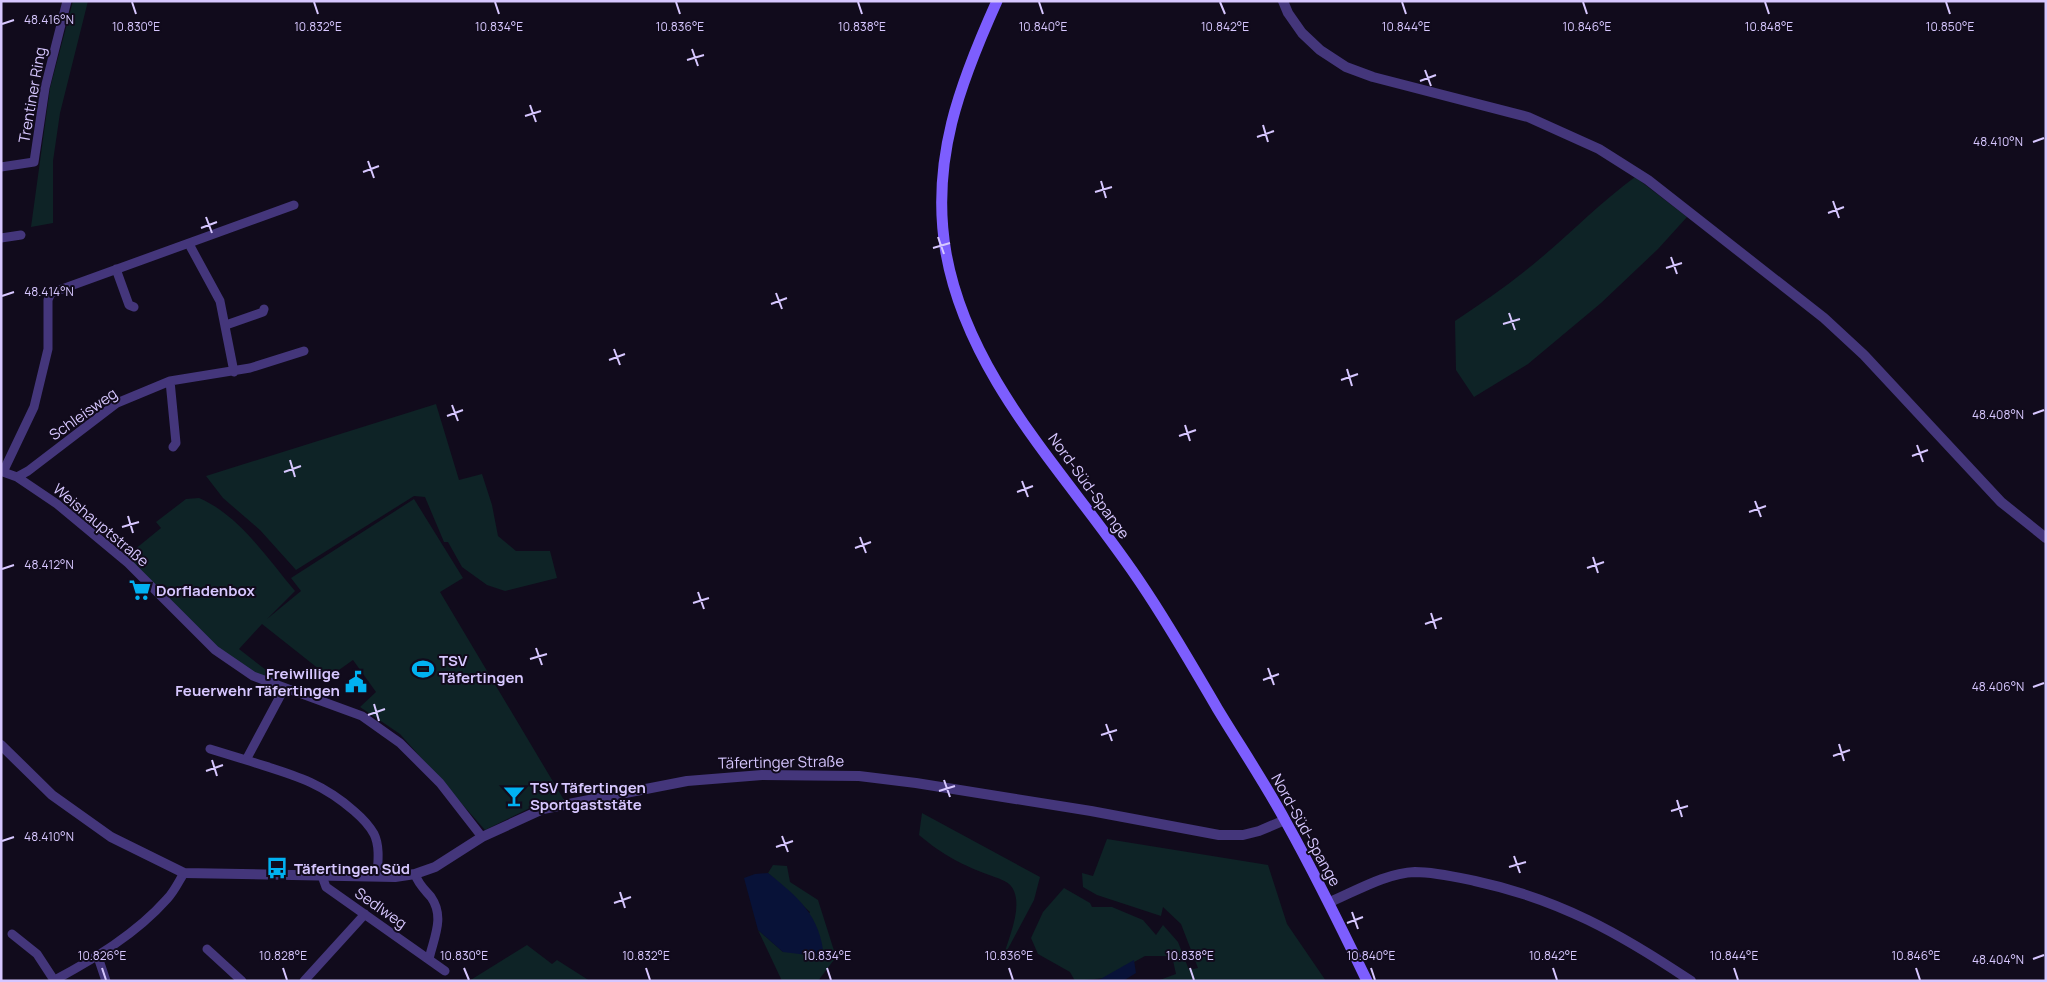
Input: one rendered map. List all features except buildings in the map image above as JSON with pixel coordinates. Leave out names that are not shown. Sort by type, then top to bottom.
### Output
[{"type":"main road","name":"Nord-Süd-Spange","points":[[997,1],[969,66],[954,107],[946,147],[942,205],[950,272],[968,324],[998,383],[1035,438],[1140,582],[1234,735],[1285,820],[1330,902],[1367,981]]},
{"type":"street","name":"Trentiner Ring","points":[[1,167],[34,162],[44,88],[68,1]]},
{"type":"street","points":[[1283,1],[1302,33],[1320,50],[1346,67],[1372,77],[1528,118],[1599,149],[1648,180],[1824,318],[1864,355],[2001,502],[2046,538]]},
{"type":"street","points":[[2,472],[34,408],[48,349],[48,300],[51,293],[294,205]]},
{"type":"street","points":[[1,238],[22,235]]},
{"type":"street","points":[[189,244],[220,301],[234,372]]},
{"type":"street","points":[[116,269],[129,305],[134,307]]},
{"type":"street","points":[[226,325],[263,312],[264,309]]},
{"type":"street","name":"Schleisweg","points":[[18,477],[117,403],[170,382],[234,372],[304,351]]},
{"type":"street","points":[[170,382],[176,443],[173,447]]},
{"type":"street","name":"Weishauptstraße","points":[[2,472],[18,477],[57,504],[128,563],[215,650],[253,676],[284,689],[362,716],[400,743],[441,784],[482,837]]},
{"type":"street","points":[[246,760],[284,689]]},
{"type":"street","name":"Täfertinger Straße","points":[[1,745],[52,795],[111,837],[184,873],[395,877],[415,874],[435,867],[482,837],[516,819],[543,809],[580,800],[687,781],[762,775],[859,776],[916,783],[1219,834],[1243,835],[1259,831],[1285,820]]},
{"type":"street","points":[[210,749],[309,780],[338,797],[358,814],[374,834],[378,849],[377,876]]},
{"type":"street","points":[[1330,902],[1392,876],[1415,872],[1455,876],[1500,886],[1546,901],[1592,920],[1640,946],[1691,981]]},
{"type":"street","points":[[12,934],[37,954],[54,981],[98,957],[168,898],[184,873]]},
{"type":"street","points":[[415,874],[417,881],[436,906],[440,917],[429,959]]},
{"type":"street","name":"Sedlweg","points":[[322,876],[326,887],[446,971]]},
{"type":"street","points":[[304,981],[365,914]]},
{"type":"street","points":[[207,949],[242,981]]},
{"type":"street","points":[[98,957],[106,981]]},
{"type":"green space","points":[[73,1],[88,1],[60,113],[53,161],[53,223],[31,227],[50,88]]},
{"type":"green space","points":[[1635,177],[1687,217],[1658,249],[1601,303],[1528,364],[1474,397],[1456,370],[1455,321],[1531,266],[1610,196]]},
{"type":"green space","points":[[436,404],[459,480],[482,474],[492,505],[498,536],[516,551],[550,551],[557,578],[505,591],[487,585],[462,567],[448,542],[444,542],[425,497],[414,496],[296,570],[260,530],[223,498],[206,476]]},
{"type":"green space","name":"TSV Täfertingen","points":[[199,498],[227,515],[240,526],[295,591],[267,619],[301,591],[291,578],[414,499],[463,578],[440,592],[564,800],[536,805],[485,830],[400,734],[360,707],[376,692],[353,660],[329,677],[262,624],[239,649],[279,680],[276,686],[215,650],[123,559],[161,528],[156,522],[186,499]]},
{"type":"green space","points":[[922,813],[1040,877],[1034,900],[1003,958],[1015,916],[1016,899],[1013,888],[1002,880],[954,859],[919,835]]},
{"type":"green space","points":[[1107,839],[1268,865],[1287,924],[1326,981],[1157,981],[1176,974],[1172,956],[1145,956],[1105,978],[1075,981],[1070,972],[1038,954],[1031,938],[1043,912],[1064,888],[1090,903],[1092,907],[1112,907],[1143,920],[1156,935],[1163,925],[1178,942],[1189,970],[1198,968],[1181,924],[1163,907],[1161,916],[1097,895],[1083,887],[1082,873],[1093,876]]},
{"type":"green space","points":[[773,865],[787,866],[790,882],[818,900],[836,957],[818,981],[782,981],[758,930],[783,952],[810,912],[768,873]]},
{"type":"green space","points":[[527,945],[552,964],[557,960],[590,981],[469,981]]},
{"type":"water","points":[[768,873],[798,899],[813,919],[822,942],[824,957],[783,952],[758,930],[744,878],[755,874]]},
{"type":"water","points":[[1134,960],[1136,973],[1123,981],[1097,981]]},
{"type":"place","name":"Dorfladenbox","points":[[140,590]]},
{"type":"place","name":"TSV Täfertingen","points":[[423,669]]},
{"type":"place","name":"Freiwillige Feuerwehr Täfertingen","points":[[356,682]]},
{"type":"place","name":"TSV Täfertingen Sportgaststäte","points":[[514,796]]},
{"type":"place","name":"Täfertingen Süd","points":[[277,868]]}]
